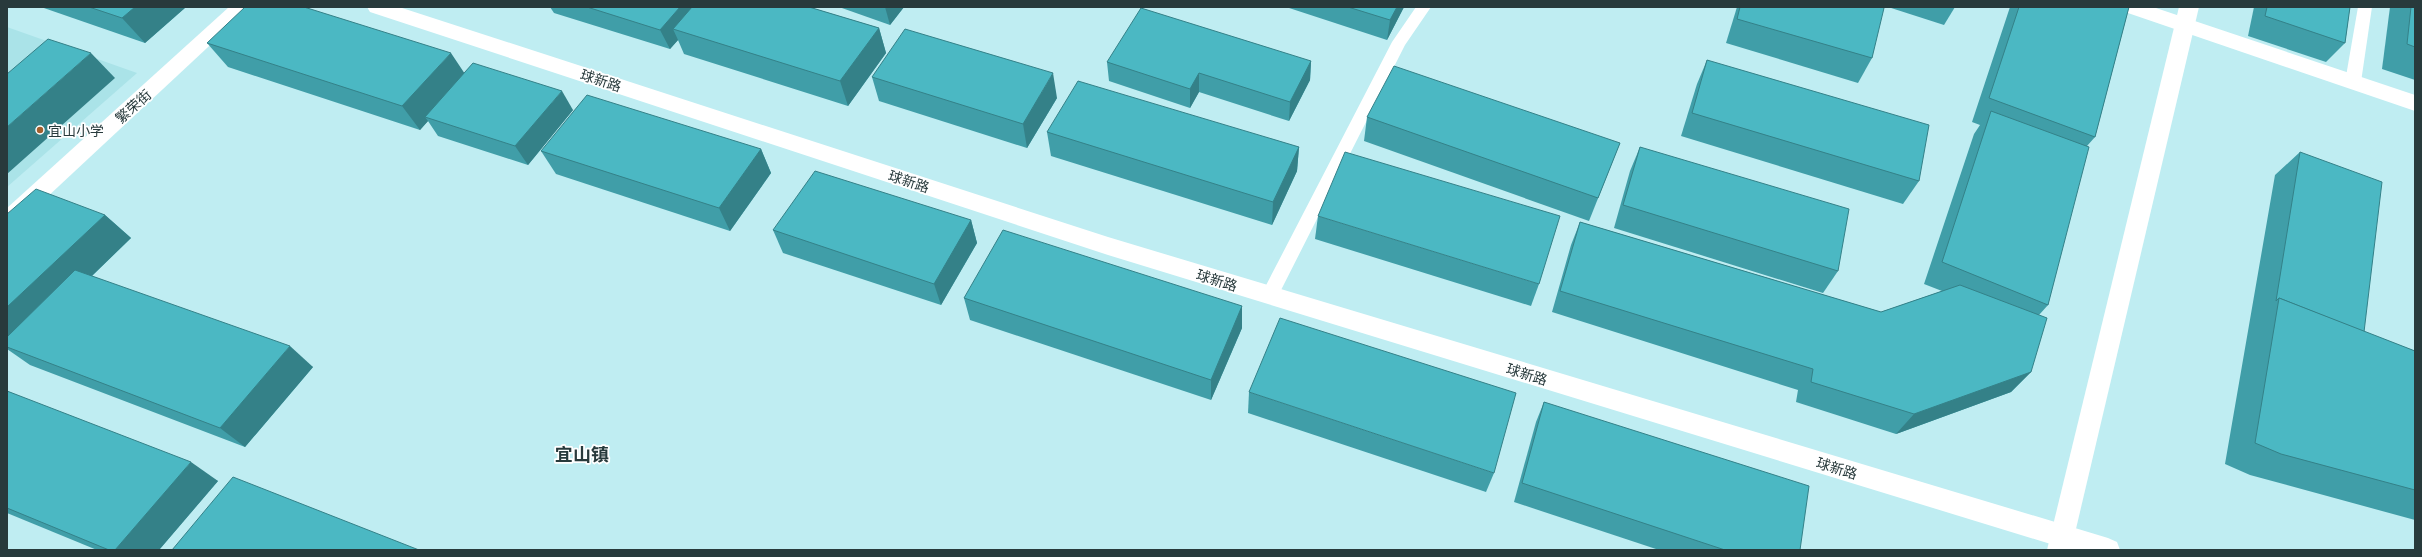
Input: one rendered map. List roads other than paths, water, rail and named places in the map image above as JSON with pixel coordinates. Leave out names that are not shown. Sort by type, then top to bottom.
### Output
[{"type":"street","name":"繁荣街","points":[[7,221],[242,7]]},
{"type":"street","name":"球新路","points":[[377,7],[1108,246],[1270,295],[2061,543],[2108,550]]},
{"type":"street","points":[[2132,7],[2187,15],[2353,82],[2415,103]]},
{"type":"street","points":[[2061,543],[2187,15]]},
{"type":"lane","points":[[1270,295],[1399,42],[1424,7]]},
{"type":"lane","points":[[2353,82],[2365,7]]},
{"type":"place","name":"宜山小学","points":[[40,130]]},
{"type":"district","name":"宜山镇","points":[[582,454]]}]
